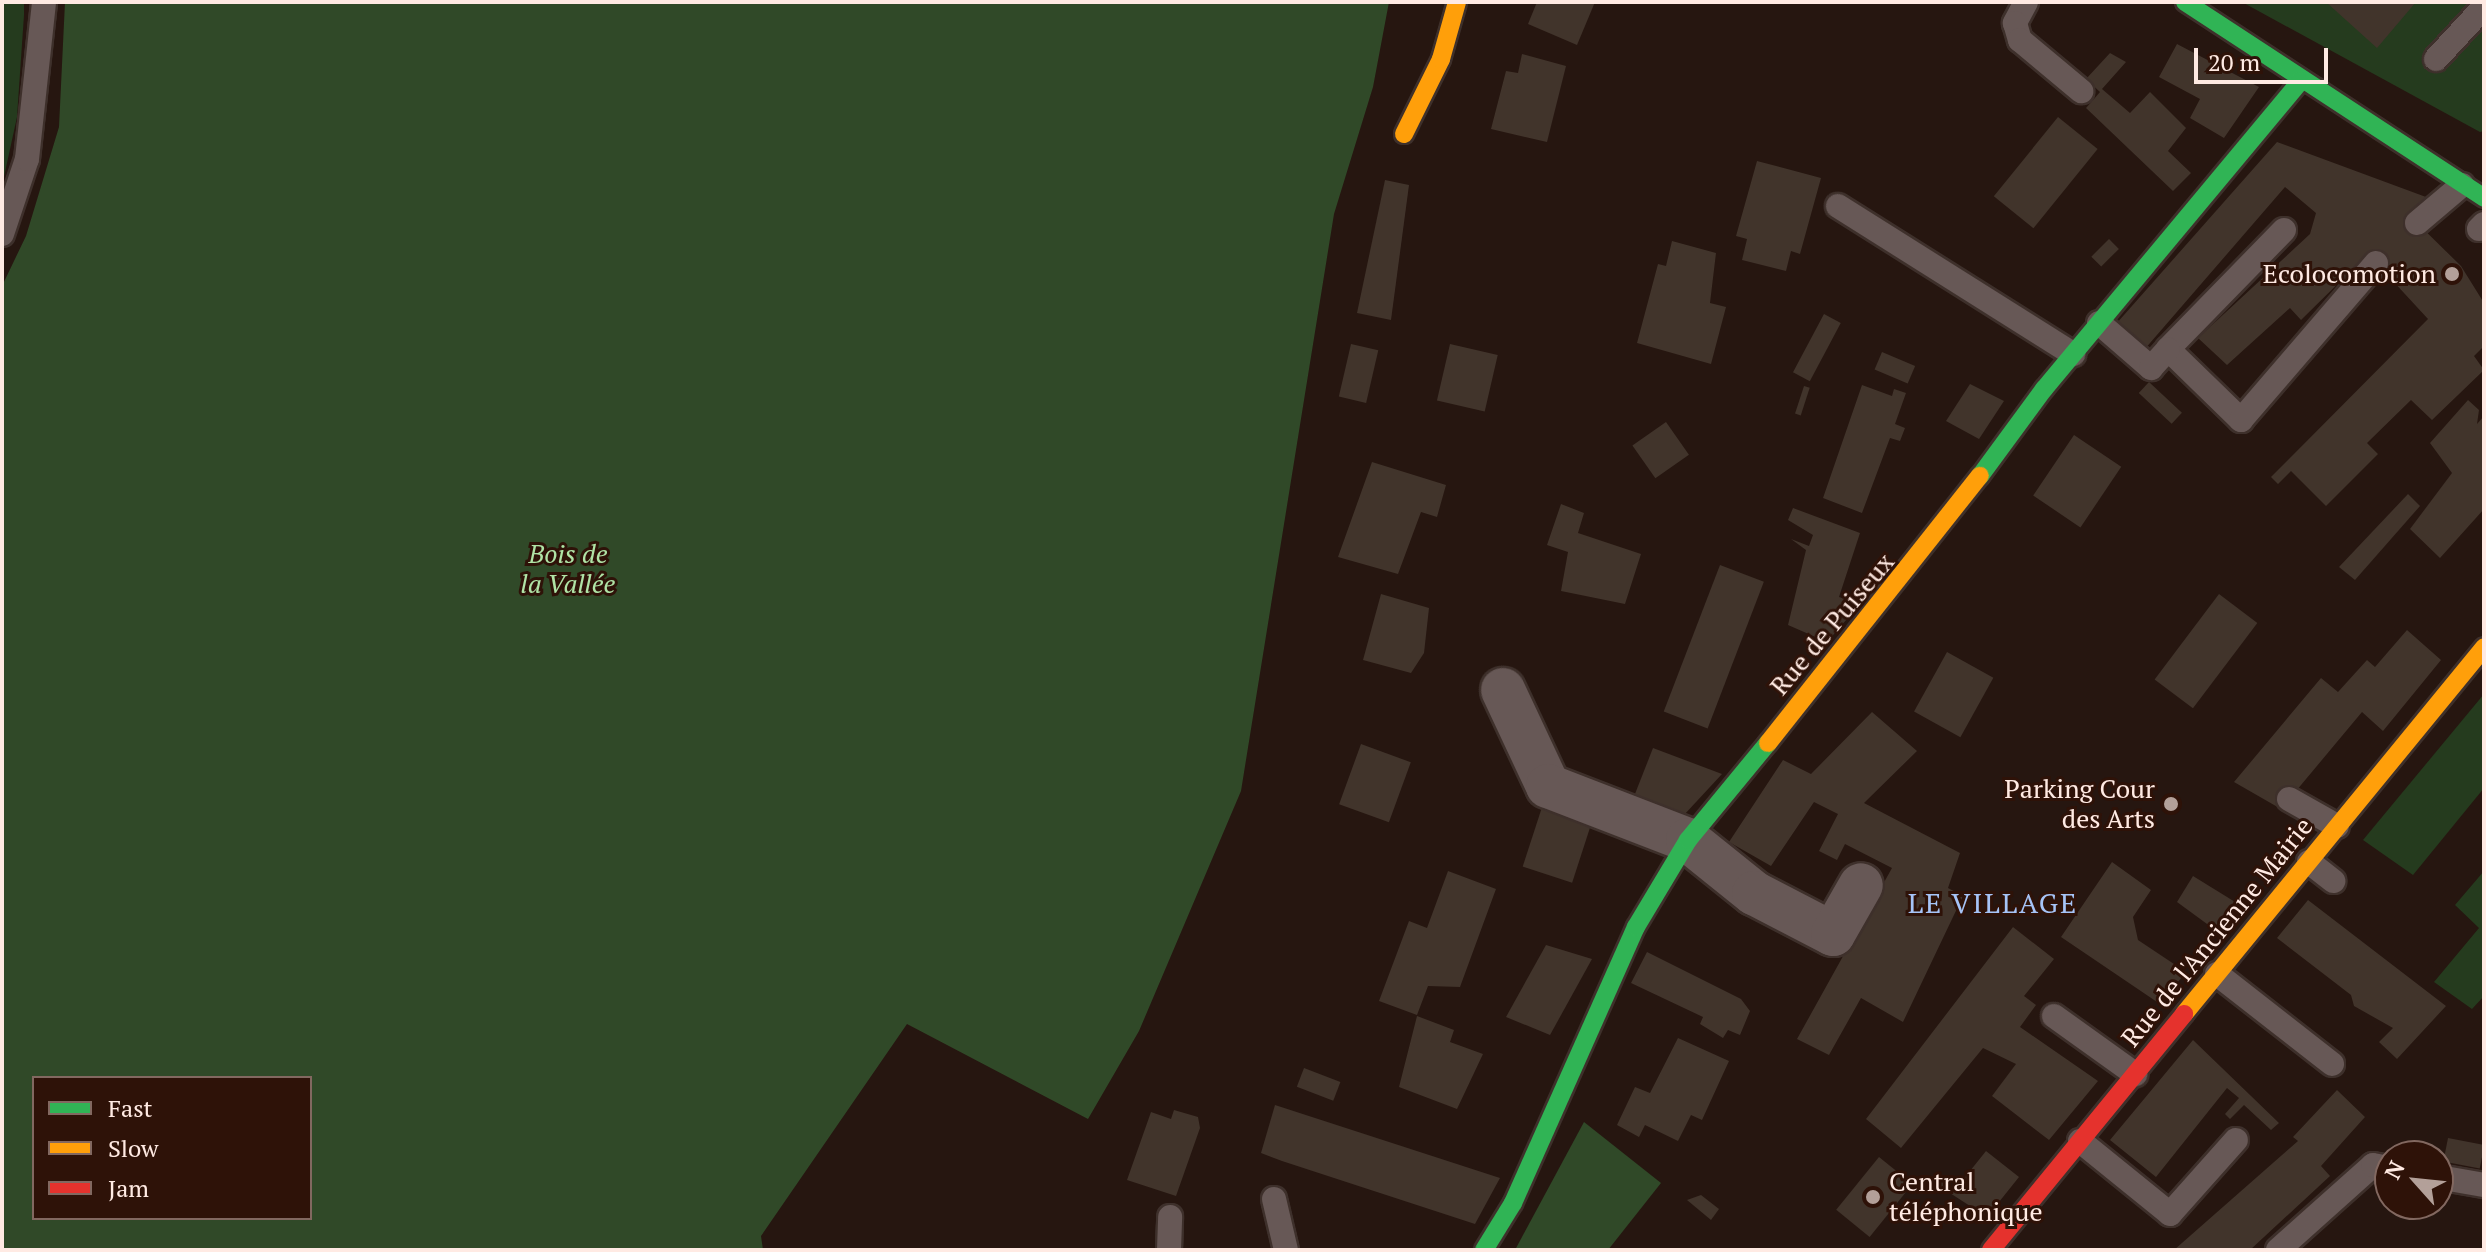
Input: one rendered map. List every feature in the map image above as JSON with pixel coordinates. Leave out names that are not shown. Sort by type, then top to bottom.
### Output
[{"type":"street","points":[[1404,134],[1441,59],[1457,2]]},
{"type":"street","points":[[2185,2],[2301,81],[2484,198]]},
{"type":"street","name":"Rue de Puiseux","points":[[1484,1250],[1513,1203],[1636,927],[1688,840],[1926,551],[2073,354],[2301,81]]},
{"type":"street","name":"Rue de l'Ancienne Mairie","points":[[1991,1250],[2484,647]]},
{"type":"street","points":[[1503,690],[1548,786],[1688,840],[1754,893],[1833,934],[1861,885]]},
{"type":"lane","points":[[2,234],[34,123],[44,2]]},
{"type":"lane","points":[[2026,2],[2015,23],[2020,40],[2081,91]]},
{"type":"lane","points":[[2436,59],[2484,7]]},
{"type":"lane","points":[[2417,223],[2462,185]]},
{"type":"lane","points":[[1838,206],[2073,354]]},
{"type":"lane","points":[[2099,323],[2151,368],[2284,230]]},
{"type":"lane","points":[[2168,349],[2241,420],[2376,263]]},
{"type":"lane","points":[[2289,799],[2337,826]]},
{"type":"lane","points":[[2309,862],[2333,881]]},
{"type":"lane","points":[[2217,974],[2332,1064]]},
{"type":"lane","points":[[2054,1016],[2135,1074]]},
{"type":"lane","points":[[2080,1141],[2170,1214],[2236,1140]]},
{"type":"lane","points":[[2278,1250],[2374,1165]]},
{"type":"lane","points":[[2454,1180],[2484,1185]]},
{"type":"lane","points":[[1274,1199],[1286,1250]]},
{"type":"lane","points":[[1169,1250],[1170,1217]]},
{"type":"green space","points":[[2,2],[24,2],[24,15],[17,117],[2,186]]},
{"type":"green space","name":"Bois de la Vallée","points":[[65,2],[1389,2],[1373,87],[1334,214],[1241,791],[1139,1031],[1088,1119],[907,1024],[761,1236],[763,1250],[2,1250],[2,286],[26,236],[59,127]]},
{"type":"green space","points":[[2242,2],[2484,2],[2484,131],[2480,132]]},
{"type":"green space","points":[[2484,694],[2484,788],[2413,875],[2363,840]]},
{"type":"green space","points":[[2484,871],[2484,996],[2472,1009],[2434,982],[2479,928],[2455,905]]},
{"type":"green space","points":[[1584,1122],[1661,1183],[1608,1250],[1515,1250]]},
{"type":"building","points":[[1537,2],[1595,2],[1577,45],[1528,24]]},
{"type":"building","points":[[2326,2],[2416,2],[2377,48]]},
{"type":"building","points":[[2177,44],[2259,87],[2224,138],[2190,118],[2200,99],[2159,77]]},
{"type":"building","points":[[2110,53],[2126,62],[2102,89],[2130,113],[2150,92],[2186,128],[2168,151],[2191,173],[2173,191],[2086,108],[2100,92],[2086,79]]},
{"type":"building","points":[[1522,54],[1566,66],[1547,142],[1491,129],[1506,71],[1518,73]]},
{"type":"building","points":[[2058,117],[2098,149],[2033,228],[1994,196]]},
{"type":"building","points":[[2277,142],[2426,197],[2408,214],[2461,266],[2484,303],[2484,346],[2474,356],[2484,370],[2432,420],[2411,400],[2367,443],[2378,454],[2326,506],[2291,471],[2278,484],[2271,477],[2428,319],[2368,254],[2301,320],[2290,308],[2227,365],[2198,338],[2310,234],[2316,213],[2285,187],[2144,350],[2116,324]]},
{"type":"building","points":[[1757,161],[1821,178],[1800,254],[1791,251],[1786,271],[1742,260],[1747,239],[1736,236]]},
{"type":"building","points":[[1385,180],[1409,185],[1391,320],[1357,313]]},
{"type":"building","points":[[2109,239],[2119,249],[2101,267],[2091,257]]},
{"type":"building","points":[[1672,241],[1716,253],[1710,303],[1726,307],[1711,364],[1637,343],[1658,264],[1666,266]]},
{"type":"building","points":[[1824,314],[1841,323],[1810,381],[1793,372]]},
{"type":"building","points":[[1351,344],[1378,350],[1366,403],[1339,397]]},
{"type":"building","points":[[1450,344],[1498,355],[1485,412],[1437,401]]},
{"type":"building","points":[[1882,352],[1915,366],[1908,384],[1875,369]]},
{"type":"building","points":[[2149,382],[2182,413],[2172,424],[2139,393]]},
{"type":"building","points":[[1970,384],[2004,401],[1979,439],[1946,421]]},
{"type":"building","points":[[1862,385],[1892,396],[1894,389],[1906,393],[1895,424],[1905,428],[1900,441],[1890,438],[1862,513],[1823,498]]},
{"type":"building","points":[[1804,386],[1810,388],[1801,415],[1795,414]]},
{"type":"building","points":[[2468,400],[2479,410],[2477,424],[2484,416],[2484,509],[2440,558],[2410,529],[2452,473],[2430,443]]},
{"type":"building","points":[[1666,422],[1689,455],[1655,478],[1632,446]]},
{"type":"building","points":[[2074,435],[2121,467],[2080,527],[2033,496]]},
{"type":"building","points":[[1372,462],[1446,485],[1437,517],[1421,512],[1398,574],[1338,557]]},
{"type":"building","points":[[2408,494],[2420,506],[2355,580],[2339,567]]},
{"type":"building","points":[[1561,504],[1584,513],[1578,533],[1641,554],[1625,604],[1561,591],[1568,552],[1547,545]]},
{"type":"building","points":[[1793,508],[1860,533],[1839,597],[1860,604],[1827,642],[1788,625],[1806,550],[1791,539],[1809,546],[1813,535],[1788,520]]},
{"type":"building","points":[[1720,565],[1764,582],[1708,728],[1664,712]]},
{"type":"building","points":[[1381,594],[1429,608],[1424,653],[1411,673],[1363,660]]},
{"type":"building","points":[[2219,594],[2257,623],[2193,708],[2155,679]]},
{"type":"building","points":[[2407,630],[2441,660],[2383,731],[2362,712],[2281,809],[2234,782],[2321,678],[2338,692],[2367,660],[2375,667]]},
{"type":"building","points":[[1947,652],[1993,678],[1960,737],[1914,711]]},
{"type":"building","points":[[1872,712],[1917,751],[1864,803],[1960,853],[1948,888],[1963,896],[1903,1022],[1861,998],[1829,1055],[1797,1039],[1892,868],[1845,844],[1837,860],[1819,851],[1838,814],[1814,802],[1771,866],[1729,842],[1783,760],[1811,774]]},
{"type":"building","points":[[1361,744],[1411,762],[1389,822],[1339,804]]},
{"type":"building","points":[[1653,748],[1722,774],[1684,815],[1633,799]]},
{"type":"building","points":[[1544,801],[1593,817],[1572,883],[1523,867]]},
{"type":"building","points":[[2112,862],[2151,890],[2133,917],[2138,940],[2186,972],[2160,1004],[2061,937]]},
{"type":"building","points":[[1448,871],[1496,889],[1460,987],[1428,986],[1417,1015],[1379,1001],[1409,921],[1427,928]]},
{"type":"building","points":[[2193,876],[2240,905],[2218,932],[2177,902]]},
{"type":"building","points":[[2308,900],[2446,1006],[2397,1059],[2379,1042],[2393,1028],[2354,1006],[2351,995],[2277,938]]},
{"type":"building","points":[[2013,927],[2054,959],[2024,996],[2036,1005],[2020,1027],[2098,1081],[2049,1140],[1992,1096],[2016,1064],[1983,1048],[1901,1148],[1866,1119]]},
{"type":"building","points":[[1546,945],[1592,959],[1550,1035],[1506,1017]]},
{"type":"building","points":[[1647,952],[1741,999],[1750,1011],[1740,1035],[1728,1030],[1723,1038],[1700,1024],[1703,1017],[1631,983]]},
{"type":"building","points":[[1417,1016],[1454,1030],[1450,1042],[1483,1054],[1457,1109],[1399,1087]]},
{"type":"building","points":[[1678,1038],[1729,1061],[1702,1120],[1691,1115],[1678,1141],[1645,1125],[1639,1137],[1617,1125],[1635,1087],[1650,1093]]},
{"type":"building","points":[[2193,1040],[2279,1123],[2271,1130],[2244,1105],[2230,1119],[2225,1114],[2239,1098],[2227,1088],[2156,1177],[2110,1140]]},
{"type":"building","points":[[1304,1068],[1340,1082],[1333,1101],[1297,1087]]},
{"type":"building","points":[[2337,1090],[2365,1117],[2321,1166],[2330,1176],[2250,1250],[2174,1250],[2298,1141],[2293,1137]]},
{"type":"building","points":[[1275,1105],[1500,1178],[1475,1224],[1261,1153]]},
{"type":"building","points":[[1174,1110],[1198,1117],[1200,1128],[1176,1196],[1127,1180],[1151,1112],[1171,1119]]},
{"type":"building","points":[[2448,1138],[2484,1145],[2480,1169],[2454,1164],[2454,1140]]},
{"type":"building","points":[[1986,1151],[2019,1177],[1987,1217],[1936,1184],[1940,1180],[1954,1191]]},
{"type":"building","name":"Central téléphonique","points":[[1879,1157],[1912,1184],[1870,1237],[1836,1210]]},
{"type":"building","points":[[1701,1195],[1719,1209],[1711,1220],[1687,1200]]},
{"type":"traffic: fast","points":[[2185,2],[2484,198]]},
{"type":"traffic: fast","points":[[1980,476],[2044,389],[2301,81]]},
{"type":"traffic: fast","points":[[1484,1250],[1513,1203],[1636,927],[1688,840],[1768,743]]},
{"type":"traffic: slow","points":[[1404,134],[1441,59],[1457,2]]},
{"type":"traffic: slow","points":[[1768,743],[1980,476]]},
{"type":"traffic: slow","points":[[2184,1014],[2484,647]]},
{"type":"traffic: jam","points":[[1991,1250],[2184,1014]]},
{"type":"place","name":"Ecolocomotion","points":[[2452,274]]},
{"type":"place","name":"Parking Cour des Arts","points":[[2171,804]]},
{"type":"place","name":"Central téléphonique","points":[[1873,1197]]},
{"type":"district","name":"LE VILLAGE","points":[[1993,903]]}]
